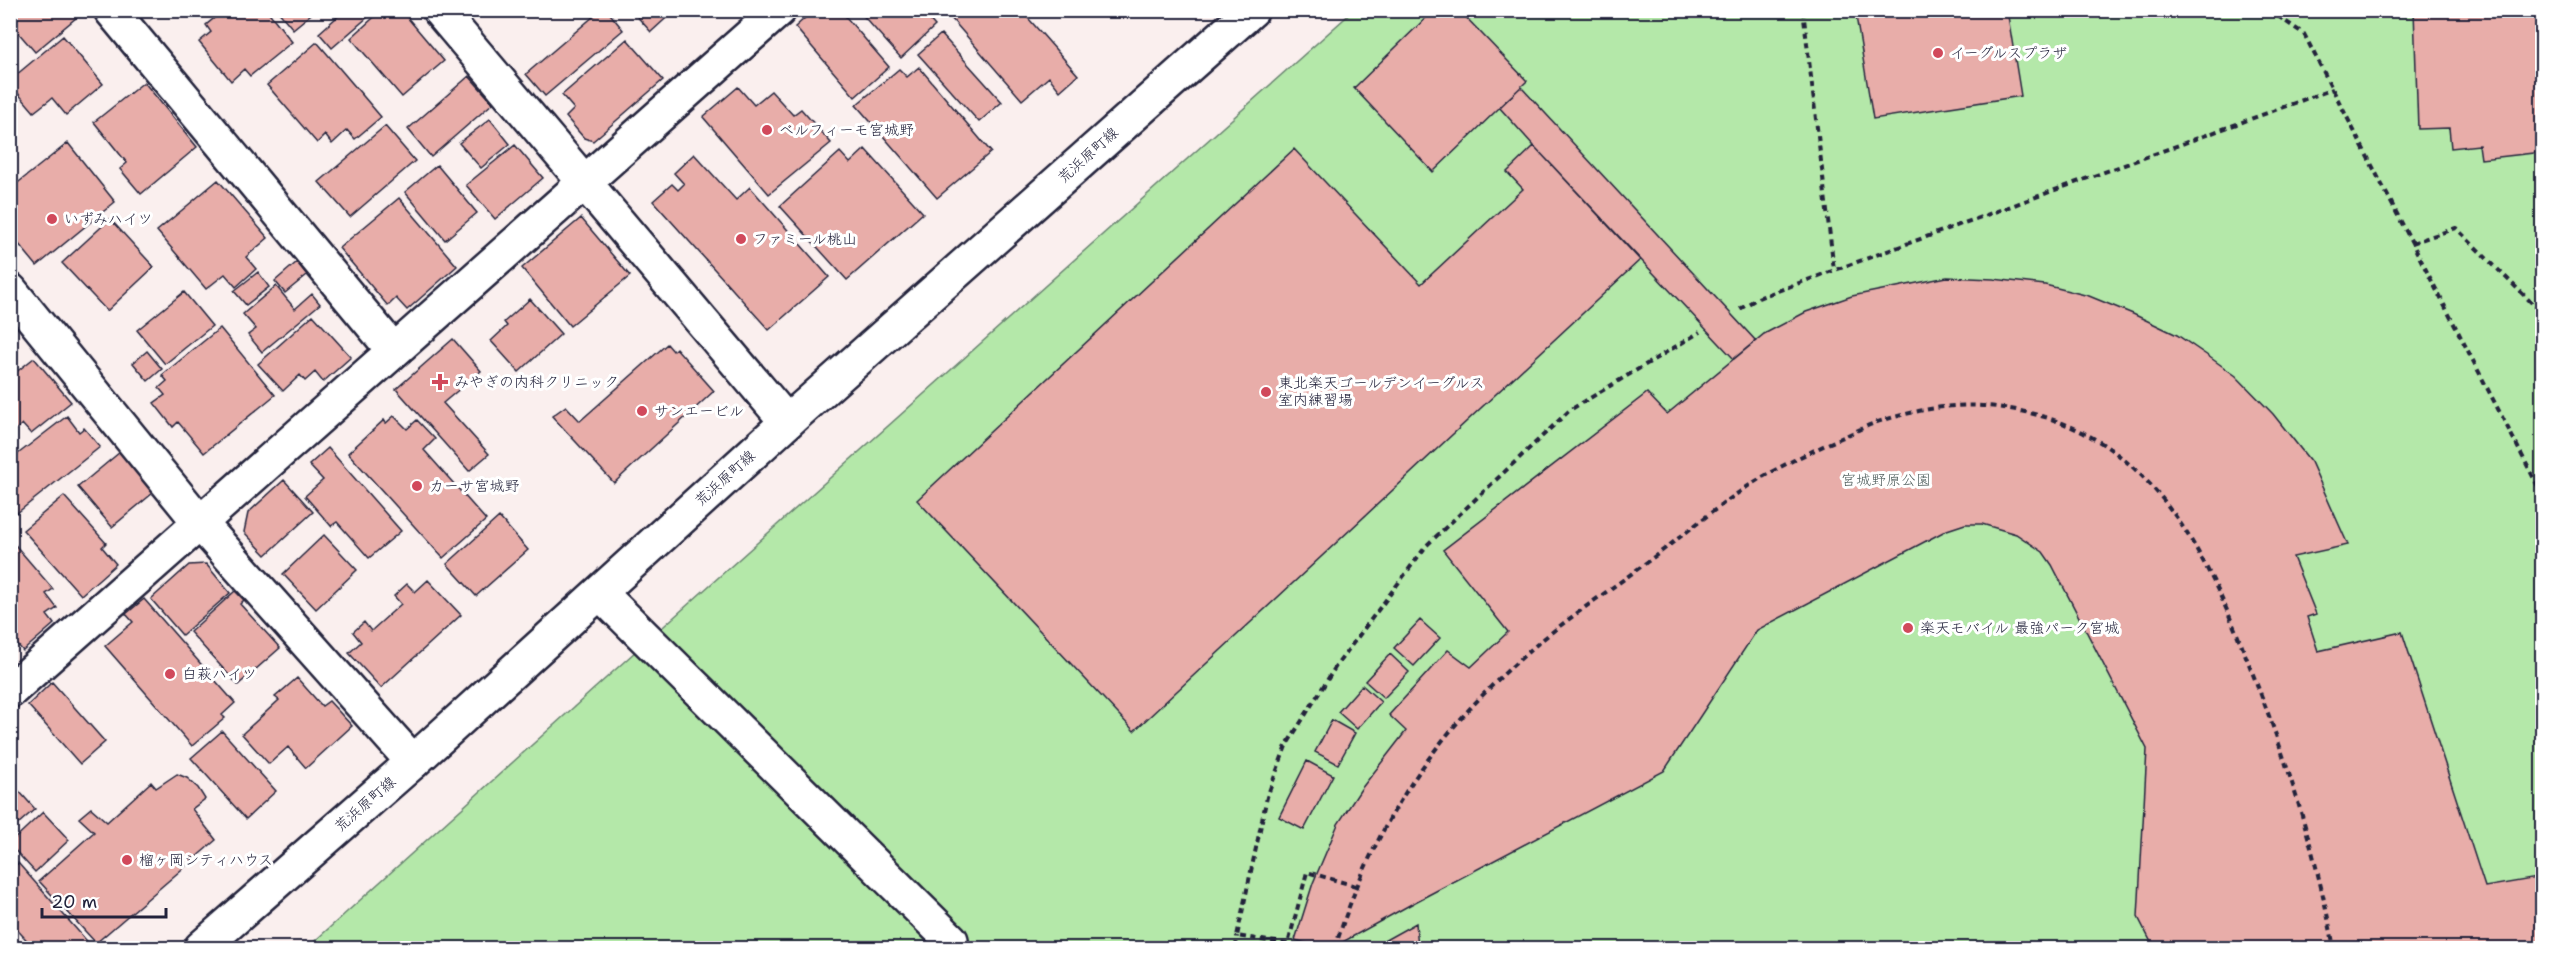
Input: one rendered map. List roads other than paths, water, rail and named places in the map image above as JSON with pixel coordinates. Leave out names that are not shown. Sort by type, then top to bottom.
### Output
[{"type":"street","points":[[111,10],[394,351]]},
{"type":"street","points":[[439,10],[787,422]]},
{"type":"street","points":[[12,687],[201,524],[779,10]]},
{"type":"street","name":"荒浜原町線","points":[[201,948],[413,762],[787,422],[1252,10]]},
{"type":"street","points":[[10,290],[201,524],[413,762]]},
{"type":"street","points":[[600,592],[951,940]]},
{"type":"place","name":"イーグルスプラザ","points":[[1938,53]]},
{"type":"place","name":"ベルフィーモ宮城野","points":[[767,130]]},
{"type":"place","name":"いずみハイツ","points":[[52,219]]},
{"type":"place","name":"ファミール桃山","points":[[741,239]]},
{"type":"place","name":"みやぎの内科クリニック","points":[[440,382]]},
{"type":"place","name":"東北楽天ゴールデンイーグルス 室内練習場","points":[[1266,392]]},
{"type":"place","name":"サンエービル","points":[[642,411]]},
{"type":"place","name":"カーサ宮城野","points":[[417,486]]},
{"type":"place","name":"楽天モバイル 最強パーク宮城","points":[[1908,628]]},
{"type":"place","name":"白萩ハイツ","points":[[170,674]]},
{"type":"place","name":"榴ヶ岡シティハウス","points":[[127,860]]},
{"type":"park label","name":"宮城野原公園","points":[[1886,480]]}]
